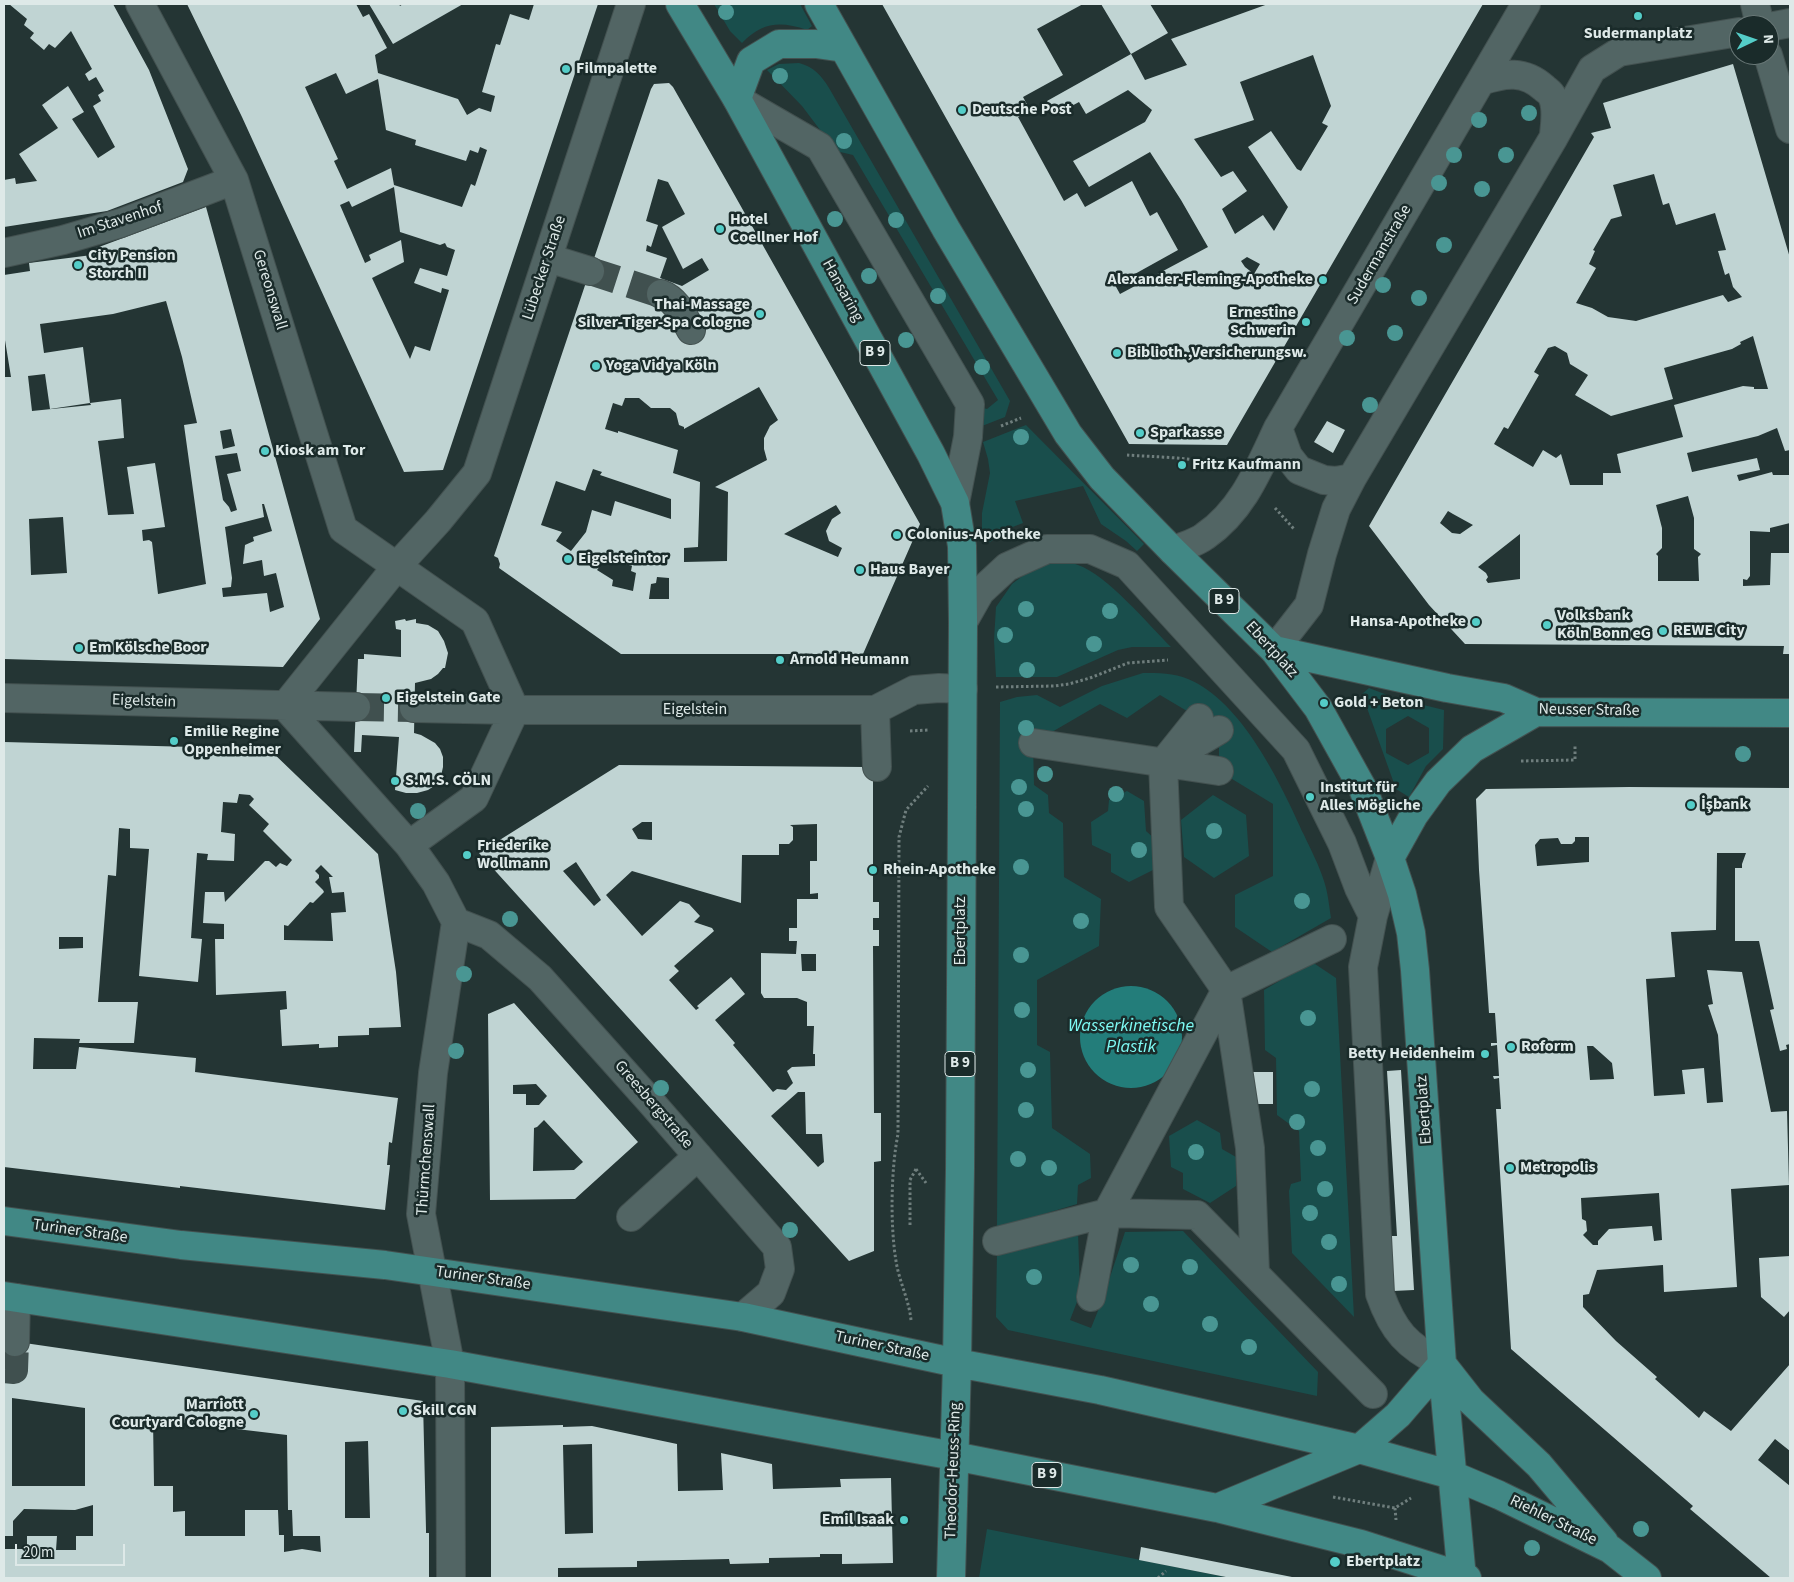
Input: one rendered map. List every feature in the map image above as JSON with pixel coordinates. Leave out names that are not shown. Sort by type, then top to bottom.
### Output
[{"type":"main road","name":"Hansaring","points":[[680,4],[737,100],[930,454],[954,503],[962,546],[963,622]]},
{"type":"main road","name":"B 9","points":[[819,4],[946,229],[1068,434],[1081,452]]},
{"type":"main road","points":[[737,100],[751,61],[779,44],[816,44],[844,48]]},
{"type":"main road","name":"Ebertplatz","points":[[954,1456],[1217,1508],[1361,1544],[1463,1578],[1442,1364],[1415,970],[1411,933],[1402,894],[1390,858],[1363,789],[1318,708],[1274,650],[1173,551],[1102,478],[1081,452]]},
{"type":"main road","name":"Ebertplatz","points":[[957,1363],[963,622]]},
{"type":"main road","name":"Neusser Straße","points":[[1274,650],[1447,688],[1504,698],[1536,712],[1790,713]]},
{"type":"main road","points":[[1390,858],[1414,815],[1438,782],[1472,749],[1536,712]]},
{"type":"main road","name":"Turiner Straße","points":[[4,1221],[181,1245],[385,1265],[743,1317],[957,1363]]},
{"type":"main road","points":[[10,1297],[450,1364],[954,1456]]},
{"type":"main road","points":[[957,1363],[1100,1390],[1359,1449],[1452,1475]]},
{"type":"main road","name":"Theodor-Heuss-Ring","points":[[951,1578],[957,1363]]},
{"type":"main road","points":[[1217,1508],[1359,1449],[1398,1415],[1442,1364],[1471,1401],[1540,1465],[1610,1549]]},
{"type":"main road","name":"Riehler Straße","points":[[1452,1475],[1499,1495],[1610,1549],[1647,1578]]},
{"type":"street","name":"Gereonswall","points":[[140,4],[234,180],[343,529],[397,566]]},
{"type":"street","name":"Lübecker Straße","points":[[397,566],[438,521],[477,473],[631,4]]},
{"type":"street","name":"Sudermanstraße","points":[[1173,551],[1204,537],[1221,523],[1237,506],[1253,482],[1278,428],[1526,4]]},
{"type":"street","points":[[1274,650],[1309,605],[1336,509],[1352,478],[1554,137],[1592,69],[1619,52],[1729,34]]},
{"type":"street","points":[[1771,65],[1790,129]]},
{"type":"street","points":[[1481,81],[1496,76],[1522,75],[1537,82],[1552,95],[1556,113],[1554,137]]},
{"type":"street","points":[[737,100],[820,147],[970,404],[968,437],[954,503]]},
{"type":"street","name":"Im Stavenhof","points":[[4,252],[63,240],[121,223],[234,180]]},
{"type":"street","points":[[548,258],[590,271]]},
{"type":"street","points":[[661,294],[667,296],[677,305],[691,330]]},
{"type":"street","points":[[1278,428],[1288,456],[1299,470],[1324,480],[1336,481],[1352,478]]},
{"type":"street","name":"Ebertplatz","points":[[963,622],[980,592],[1008,567],[1047,549],[1090,549],[1127,565],[1296,750],[1342,843],[1359,888],[1373,916]]},
{"type":"street","points":[[409,844],[474,798],[515,710],[475,621],[397,566],[285,706],[409,844],[436,883],[456,922]]},
{"type":"street","name":"Eigelstein","points":[[414,708],[880,724],[914,690],[938,688],[963,689]]},
{"type":"street","name":"Eigelstein","points":[[4,698],[356,707]]},
{"type":"street","points":[[877,767],[880,724]]},
{"type":"street","points":[[1164,763],[1209,724]]},
{"type":"street","points":[[1033,743],[1219,771]]},
{"type":"street","points":[[1164,763],[1169,907],[1226,990],[1250,1148],[1255,1273]]},
{"type":"street","points":[[1390,858],[1373,916],[1363,967],[1380,1294],[1387,1315],[1399,1333],[1422,1354],[1442,1364]]},
{"type":"street","name":"Greesbergstraße","points":[[456,922],[489,935],[540,978],[777,1247],[780,1269],[771,1293],[743,1317]]},
{"type":"street","name":"Thürmchenswall","points":[[451,1578],[450,1364],[421,1214],[433,1073],[456,922]]},
{"type":"street","points":[[1091,1297],[1108,1213],[1226,990],[1332,939]]},
{"type":"street","points":[[631,1217],[698,1156]]},
{"type":"street","points":[[997,1241],[1108,1213],[1197,1216],[1374,1394]]},
{"type":"street","points":[[10,1297],[15,1342]]},
{"type":"path","points":[[1081,452],[1214,463],[1253,482],[1295,531]]},
{"type":"path","points":[[963,689],[1069,684],[1128,663],[1173,660]]},
{"type":"path","points":[[1521,761],[1572,760]]},
{"type":"path","points":[[910,1353],[910,1311],[896,1261],[893,1223],[894,1156],[898,1134],[899,837],[906,810],[932,781]]},
{"type":"path","points":[[910,1225],[910,1180],[916,1169],[926,1181]]},
{"type":"path","points":[[1326,1498],[1332,1496],[1395,1508]]},
{"type":"path","points":[[1158,1578],[1166,1571]]},
{"type":"shaded area","points":[[714,4],[800,4],[812,26],[807,30],[788,25],[772,25],[757,31],[742,43],[730,31]]},
{"type":"shaded area","points":[[799,63],[817,72],[829,88],[1010,401],[1005,417],[982,426],[980,407],[987,409],[998,400],[853,155],[836,151],[802,106],[767,70],[779,64]]},
{"type":"shaded area","points":[[1026,425],[1144,544],[1137,551],[1101,524],[1083,486],[1015,501],[1023,523],[1010,528],[990,542],[984,543],[982,540],[982,513],[990,473],[983,442]]},
{"type":"shaded area","points":[[1054,562],[1078,565],[1102,579],[1127,601],[1171,647],[1132,647],[1118,650],[1057,677],[996,677],[994,640],[996,607],[1012,584],[1029,571]]},
{"type":"shaded area","points":[[1143,673],[1172,674],[1188,679],[1208,690],[1226,705],[1242,725],[1258,746],[1284,792],[1315,858],[1325,886],[1331,918],[1272,952],[1235,927],[1235,895],[1273,876],[1273,804],[1219,771],[1219,730],[1160,695],[1127,718],[1100,704],[1033,743],[1034,785],[1048,795],[1049,813],[1063,823],[1064,877],[1101,899],[1099,946],[1037,980],[1037,1045],[1050,1052],[1052,1128],[1090,1154],[1091,1178],[1078,1185],[1077,1204],[997,1228],[1000,702],[1017,697],[1037,695],[1060,707],[1102,686]]},
{"type":"shaded area","points":[[1369,688],[1395,698],[1444,710],[1443,749],[1426,766],[1409,797],[1396,789],[1362,694]],"holes":[[[1408,716],[1429,728],[1429,753],[1408,765],[1386,753],[1386,729]]]},
{"type":"shaded area","points":[[1127,791],[1144,801],[1146,831],[1156,840],[1157,868],[1129,882],[1111,872],[1111,854],[1092,845],[1091,822],[1108,811],[1109,800]]},
{"type":"shaded area","points":[[1213,795],[1246,815],[1249,856],[1214,878],[1184,857],[1181,820]]},
{"type":"shaded area","points":[[1312,962],[1336,978],[1354,1317],[1292,1253],[1289,1191],[1291,1184],[1301,1181],[1299,1131],[1277,1115],[1276,1058],[1265,1050],[1264,990]]},
{"type":"shaded area","points":[[1197,1120],[1220,1133],[1222,1149],[1236,1157],[1236,1186],[1210,1203],[1183,1189],[1183,1173],[1171,1167],[1169,1136]]},
{"type":"shaded area","points":[[1183,1231],[1318,1372],[1317,1396],[1008,1330],[996,1317],[997,1252],[1078,1232],[1080,1294],[1070,1320],[1091,1328],[1125,1232]]},
{"type":"shaded area","points":[[987,1529],[1230,1578],[979,1578]]},
{"type":"water","name":"Wasserkinetische Plastik","points":[[1131,986],[1151,990],[1167,1001],[1178,1017],[1182,1037],[1178,1057],[1167,1073],[1151,1084],[1131,1088],[1111,1084],[1095,1073],[1084,1057],[1080,1037],[1084,1017],[1095,1001],[1111,990]]},
{"type":"building","points":[[9,4],[113,4],[149,70],[188,169],[183,182],[107,211],[4,227],[4,180],[15,178],[16,184],[37,181],[19,154],[58,128],[42,105],[68,86],[84,112],[72,119],[98,158],[115,147],[93,106],[101,101],[98,95],[104,91],[96,77],[89,81],[85,74],[92,69],[71,31],[55,48],[49,44],[44,50],[30,38],[34,33],[24,25],[27,19]]},
{"type":"building","points":[[187,4],[356,4],[363,17],[369,14],[387,48],[375,55],[378,73],[458,99],[467,115],[479,108],[491,112],[495,96],[482,92],[496,44],[500,45],[510,14],[529,20],[534,4],[598,4],[443,470],[404,472],[242,117]],"holes":[[[336,73],[346,94],[378,79],[386,130],[416,140],[415,145],[466,161],[470,150],[478,153],[480,147],[487,150],[475,186],[471,184],[462,207],[394,185],[391,168],[347,189],[334,161],[338,159],[305,87]],[[394,187],[400,232],[440,245],[445,243],[447,247],[455,250],[447,276],[420,268],[414,283],[441,293],[442,288],[449,290],[430,351],[415,346],[410,359],[372,278],[404,262],[401,240],[369,255],[371,260],[365,263],[340,205],[349,201],[352,207]]]},
{"type":"building","points":[[369,4],[399,4],[400,6],[403,4],[463,4],[393,44]]},
{"type":"building","points":[[882,4],[1083,4],[1037,29],[1063,75],[1023,97],[1030,110],[1018,117],[1064,201],[1077,193],[1085,207],[1132,181],[1150,216],[1157,212],[1178,250],[1115,285],[1120,294],[1208,247],[1150,152],[1089,187],[1073,161],[1145,122],[1152,110],[1128,90],[1086,114],[1079,102],[1055,115],[1047,101],[1131,54],[1145,80],[1187,65],[1171,39],[1268,4],[1483,4],[1227,445],[1129,444]],"holes":[[[1313,55],[1331,106],[1322,123],[1328,126],[1301,171],[1297,169],[1271,131],[1248,147],[1288,207],[1274,231],[1263,215],[1235,234],[1222,209],[1247,191],[1233,171],[1221,177],[1194,139],[1254,120],[1240,82]],[[1247,257],[1260,264],[1254,274],[1241,261]]]},
{"type":"building","points":[[1101,4],[1150,4],[1168,33],[1131,54]]},
{"type":"building","points":[[1733,65],[1790,258],[1790,450],[1785,451],[1777,428],[1758,436],[1687,453],[1692,472],[1757,458],[1760,470],[1737,475],[1739,481],[1772,472],[1773,475],[1790,475],[1790,523],[1770,528],[1770,532],[1750,531],[1750,576],[1747,580],[1743,579],[1743,586],[1770,585],[1771,553],[1790,553],[1790,654],[1783,654],[1784,646],[1465,644],[1429,605],[1369,526],[1594,137],[1591,133],[1611,128],[1603,103]],"holes":[[[1654,174],[1663,205],[1669,203],[1676,225],[1715,213],[1726,250],[1718,251],[1725,275],[1729,273],[1733,287],[1742,297],[1728,302],[1723,295],[1636,321],[1608,317],[1592,308],[1576,303],[1596,268],[1589,264],[1595,251],[1593,250],[1611,219],[1622,216],[1613,185]],[[1753,336],[1768,389],[1754,389],[1754,387],[1743,386],[1674,405],[1683,437],[1617,454],[1621,473],[1603,473],[1603,485],[1570,485],[1561,454],[1556,458],[1543,450],[1533,467],[1494,444],[1504,427],[1508,429],[1539,375],[1534,372],[1548,348],[1555,346],[1567,353],[1570,364],[1588,375],[1575,395],[1611,416],[1673,399],[1664,368],[1732,349],[1741,344],[1740,342]],[[1688,496],[1694,518],[1694,549],[1701,554],[1698,557],[1699,581],[1658,581],[1658,556],[1656,554],[1662,548],[1662,528],[1656,505]],[[1448,511],[1473,525],[1460,534],[1452,533],[1440,523]],[[1520,534],[1520,579],[1488,583],[1486,573],[1478,567]]]},
{"type":"building","points":[[669,83],[673,87],[920,524],[863,654],[621,654],[499,568],[498,558],[494,556],[654,84]],"holes":[[[658,179],[668,182],[685,214],[662,227],[683,269],[702,258],[709,270],[682,286],[660,278],[667,258],[646,251],[647,245],[651,247],[658,225],[646,221]],[[759,387],[778,420],[770,426],[764,438],[767,460],[715,487],[728,492],[727,561],[684,562],[684,548],[698,547],[700,482],[673,473],[678,450],[618,431],[618,433],[605,429],[613,403],[622,406],[625,398],[639,398],[651,408],[670,408],[676,413],[679,425],[684,427],[684,429]],[[593,469],[602,472],[600,475],[671,499],[671,519],[615,501],[611,516],[592,510],[586,532],[571,551],[556,541],[562,532],[541,525],[556,481],[585,491]],[[836,505],[841,513],[832,519],[826,531],[829,541],[842,548],[838,557],[784,534]],[[608,553],[621,557],[619,562],[632,566],[631,571],[636,573],[633,591],[612,586],[613,580],[597,570]],[[657,577],[669,578],[669,599],[649,599],[651,584],[656,583]]]},
{"type":"building","points":[[206,207],[320,619],[283,667],[4,659],[4,377],[11,377],[4,334],[4,275],[30,271],[29,263],[92,255],[91,250]],"holes":[[[166,301],[182,357],[197,423],[184,425],[206,584],[158,594],[152,542],[149,540],[143,541],[142,530],[165,527],[155,463],[127,467],[134,514],[108,515],[98,441],[124,438],[121,399],[90,403],[83,347],[44,353],[40,324],[113,314]],[[45,374],[50,409],[90,403],[91,405],[32,411],[28,376]],[[231,429],[235,446],[223,449],[220,431]],[[237,453],[241,471],[227,474],[237,510],[231,512],[223,500],[215,456]],[[262,504],[264,504],[272,531],[253,537],[254,541],[245,545],[243,564],[262,560],[264,576],[276,573],[284,607],[270,612],[267,593],[223,597],[222,588],[231,587],[232,578],[225,527],[264,517]],[[63,517],[67,573],[31,575],[29,519]]]},
{"type":"building","points":[[1327,421],[1345,430],[1333,453],[1314,442]]},
{"type":"building","name":"Eigelstein Gate","points":[[405,619],[406,621],[416,619],[416,623],[428,625],[438,631],[448,653],[445,668],[431,679],[415,683],[414,733],[435,743],[443,757],[441,776],[437,784],[428,790],[417,793],[395,790],[399,737],[362,735],[361,752],[354,752],[358,659],[364,659],[364,654],[401,657],[401,630],[396,629],[395,621]]},
{"type":"building","points":[[4,742],[269,749],[378,854],[396,972],[401,1027],[369,1028],[369,1035],[338,1036],[338,1047],[319,1048],[319,1044],[282,1046],[280,1010],[287,1009],[286,991],[216,995],[215,939],[224,939],[224,924],[203,923],[205,892],[224,892],[225,902],[265,861],[269,861],[276,867],[280,863],[287,866],[292,860],[263,831],[269,824],[249,805],[254,799],[250,795],[239,794],[237,803],[223,802],[221,832],[235,834],[234,861],[207,860],[208,854],[197,853],[191,938],[202,939],[198,982],[139,976],[149,849],[130,848],[130,829],[119,828],[116,876],[108,875],[98,1002],[138,1002],[134,1043],[79,1043],[80,1039],[34,1038],[33,1069],[76,1069],[79,1047],[196,1058],[195,1072],[398,1098],[392,1143],[389,1142],[387,1165],[390,1165],[385,1210],[4,1167]],"holes":[[[321,865],[333,877],[329,877],[332,893],[344,892],[346,912],[331,913],[333,941],[284,940],[284,925],[288,926],[310,902],[313,903],[324,892],[315,882],[319,878],[315,871]],[[59,937],[83,937],[83,948],[59,949]]]},
{"type":"building","points":[[619,765],[865,767],[873,775],[873,902],[879,902],[879,918],[873,918],[873,930],[879,930],[879,946],[873,946],[874,1113],[881,1113],[881,1161],[874,1162],[874,1251],[849,1261],[479,853]],"holes":[[[642,822],[652,822],[652,840],[638,839],[632,829]],[[817,824],[817,861],[810,861],[810,894],[818,893],[818,899],[797,899],[797,928],[789,928],[789,941],[797,941],[796,954],[761,953],[761,993],[764,998],[797,998],[807,1002],[807,1026],[814,1026],[813,1054],[815,1054],[815,1066],[792,1067],[787,1071],[793,1083],[786,1090],[777,1089],[773,1092],[733,1045],[735,1043],[715,1020],[745,994],[731,977],[697,1006],[699,1008],[696,1010],[669,980],[679,971],[674,966],[714,931],[712,928],[694,922],[700,916],[689,904],[680,901],[642,936],[606,895],[632,871],[741,903],[742,855],[779,855],[779,844],[789,844],[793,840],[793,827],[790,825]],[[576,862],[601,900],[594,906],[563,871]],[[801,954],[816,954],[816,971],[802,971]],[[798,1092],[805,1092],[806,1134],[822,1134],[824,1162],[818,1167],[771,1116]]]},
{"type":"building","points":[[1629,787],[1790,788],[1790,1044],[1786,1045],[1787,1049],[1780,1051],[1770,1010],[1774,1009],[1759,941],[1735,941],[1735,868],[1742,868],[1746,853],[1717,853],[1716,930],[1671,932],[1675,977],[1646,979],[1654,1096],[1685,1094],[1682,1070],[1704,1068],[1707,1103],[1723,1102],[1718,1035],[1708,1005],[1713,1004],[1707,970],[1742,972],[1771,1112],[1787,1111],[1789,1185],[1731,1189],[1737,1287],[1664,1292],[1663,1265],[1597,1270],[1589,1294],[1583,1295],[1583,1307],[1616,1341],[1657,1377],[1655,1379],[1699,1418],[1704,1411],[1731,1431],[1790,1364],[1790,1451],[1775,1439],[1758,1460],[1790,1486],[1790,1578],[1771,1578],[1690,1509],[1693,1506],[1511,1349],[1496,1109],[1501,1109],[1499,1078],[1494,1079],[1493,1076],[1499,1076],[1497,1045],[1491,1046],[1491,1043],[1497,1043],[1495,1013],[1489,1013],[1479,870],[1476,799],[1486,789]],"holes":[[[1575,837],[1589,837],[1589,862],[1537,866],[1535,845],[1540,839],[1558,838],[1561,844],[1572,844],[1575,841]],[[1587,1046],[1593,1046],[1612,1063],[1614,1079],[1590,1080]],[[1659,1193],[1662,1240],[1654,1241],[1652,1226],[1609,1229],[1598,1241],[1598,1245],[1593,1245],[1583,1235],[1587,1231],[1586,1221],[1582,1219],[1581,1198]]]},
{"type":"building","points":[[514,1003],[638,1142],[575,1199],[490,1200],[488,1014]],"holes":[[[536,1084],[547,1096],[539,1105],[526,1105],[526,1094],[513,1094],[513,1085]],[[544,1120],[583,1162],[574,1170],[533,1171],[534,1128]]]},
{"type":"building","points":[[1401,1070],[1414,1290],[1393,1291],[1390,1236],[1397,1236],[1387,1071]]},
{"type":"building","points":[[1246,1072],[1273,1072],[1273,1104],[1246,1104]]},
{"type":"building","points":[[1790,1256],[1790,1310],[1784,1317],[1761,1297],[1759,1258]]},
{"type":"building","points":[[4,1340],[423,1401],[426,1533],[429,1533],[429,1578],[4,1578],[4,1549],[27,1549],[27,1536],[57,1536],[56,1550],[76,1550],[76,1536],[93,1536],[93,1505],[75,1510],[24,1509],[13,1521],[13,1536],[4,1536]],"holes":[[[12,1398],[85,1408],[85,1486],[12,1486]],[[153,1419],[287,1435],[288,1510],[292,1510],[293,1536],[320,1536],[321,1552],[302,1549],[284,1552],[284,1535],[279,1535],[278,1510],[245,1510],[245,1536],[185,1536],[185,1511],[173,1512],[173,1486],[154,1486]],[[368,1441],[370,1518],[345,1518],[345,1442]]]},
{"type":"building","points":[[592,1426],[677,1444],[678,1491],[723,1490],[721,1453],[772,1464],[773,1489],[841,1487],[840,1479],[891,1478],[893,1563],[842,1564],[842,1554],[820,1554],[820,1557],[769,1558],[769,1563],[730,1564],[729,1559],[637,1561],[637,1567],[558,1568],[558,1578],[491,1578],[491,1427]],"holes":[[[592,1444],[593,1533],[565,1534],[563,1445]]]},
{"type":"building","points":[[1141,1547],[1292,1578],[1231,1578],[1139,1560]]},
{"type":"tunnel","points":[[590,271],[661,294]]},
{"type":"tunnel","points":[[356,707],[414,708]]},
{"type":"tunnel","points":[[4,1369],[14,1370],[15,1342]]},
{"type":"place","name":"Sudermanplatz","points":[[1638,16]]},
{"type":"place","name":"Filmpalette","points":[[566,69]]},
{"type":"place","name":"Deutsche Post","points":[[962,110]]},
{"type":"place","name":"Hotel Coellner Hof","points":[[720,229]]},
{"type":"place","name":"City Pension Storch II","points":[[78,265]]},
{"type":"place","name":"Alexander-Fleming-Apotheke","points":[[1323,280]]},
{"type":"place","name":"Thai-Massage Silver-Tiger-Spa Cologne","points":[[760,314]]},
{"type":"place","name":"Ernestine Schwerin","points":[[1306,322]]},
{"type":"place","name":"Biblioth.,Versicherungsw.","points":[[1117,353]]},
{"type":"place","name":"Yoga Vidya Köln","points":[[596,366]]},
{"type":"place","name":"Sparkasse","points":[[1140,433]]},
{"type":"place","name":"Kiosk am Tor","points":[[265,451]]},
{"type":"place","name":"Fritz Kaufmann","points":[[1182,465]]},
{"type":"place","name":"Colonius-Apotheke","points":[[897,535]]},
{"type":"place","name":"Eigelsteintor","points":[[568,559]]},
{"type":"place","name":"Haus Bayer","points":[[860,570]]},
{"type":"place","name":"Hansa-Apotheke","points":[[1476,622]]},
{"type":"place","name":"Volksbank Köln Bonn eG","points":[[1547,625]]},
{"type":"place","name":"REWE City","points":[[1663,631]]},
{"type":"place","name":"Em Kölsche Boor","points":[[79,648]]},
{"type":"place","name":"Arnold Heumann","points":[[780,660]]},
{"type":"place","name":"Eigelstein Gate","points":[[386,698]]},
{"type":"place","name":"Gold + Beton","points":[[1324,703]]},
{"type":"place","name":"Emilie Regine Oppenheimer","points":[[174,741]]},
{"type":"place","name":"S.M.S. CÖLN","points":[[395,781]]},
{"type":"place","name":"Institut für Alles Mögliche","points":[[1310,797]]},
{"type":"place","name":"İşbank","points":[[1691,805]]},
{"type":"place","name":"Friederike Wollmann","points":[[467,855]]},
{"type":"place","name":"Rhein-Apotheke","points":[[873,870]]},
{"type":"place","name":"Roform","points":[[1511,1047]]},
{"type":"place","name":"Betty Heidenheim","points":[[1485,1054]]},
{"type":"place","name":"Metropolis","points":[[1510,1168]]},
{"type":"place","name":"Skill CGN","points":[[403,1411]]},
{"type":"place","name":"Marriott Courtyard Cologne","points":[[254,1414]]},
{"type":"place","name":"Emil Isaak","points":[[904,1520]]},
{"type":"place","name":"Ebertplatz","points":[[1335,1562]]}]
